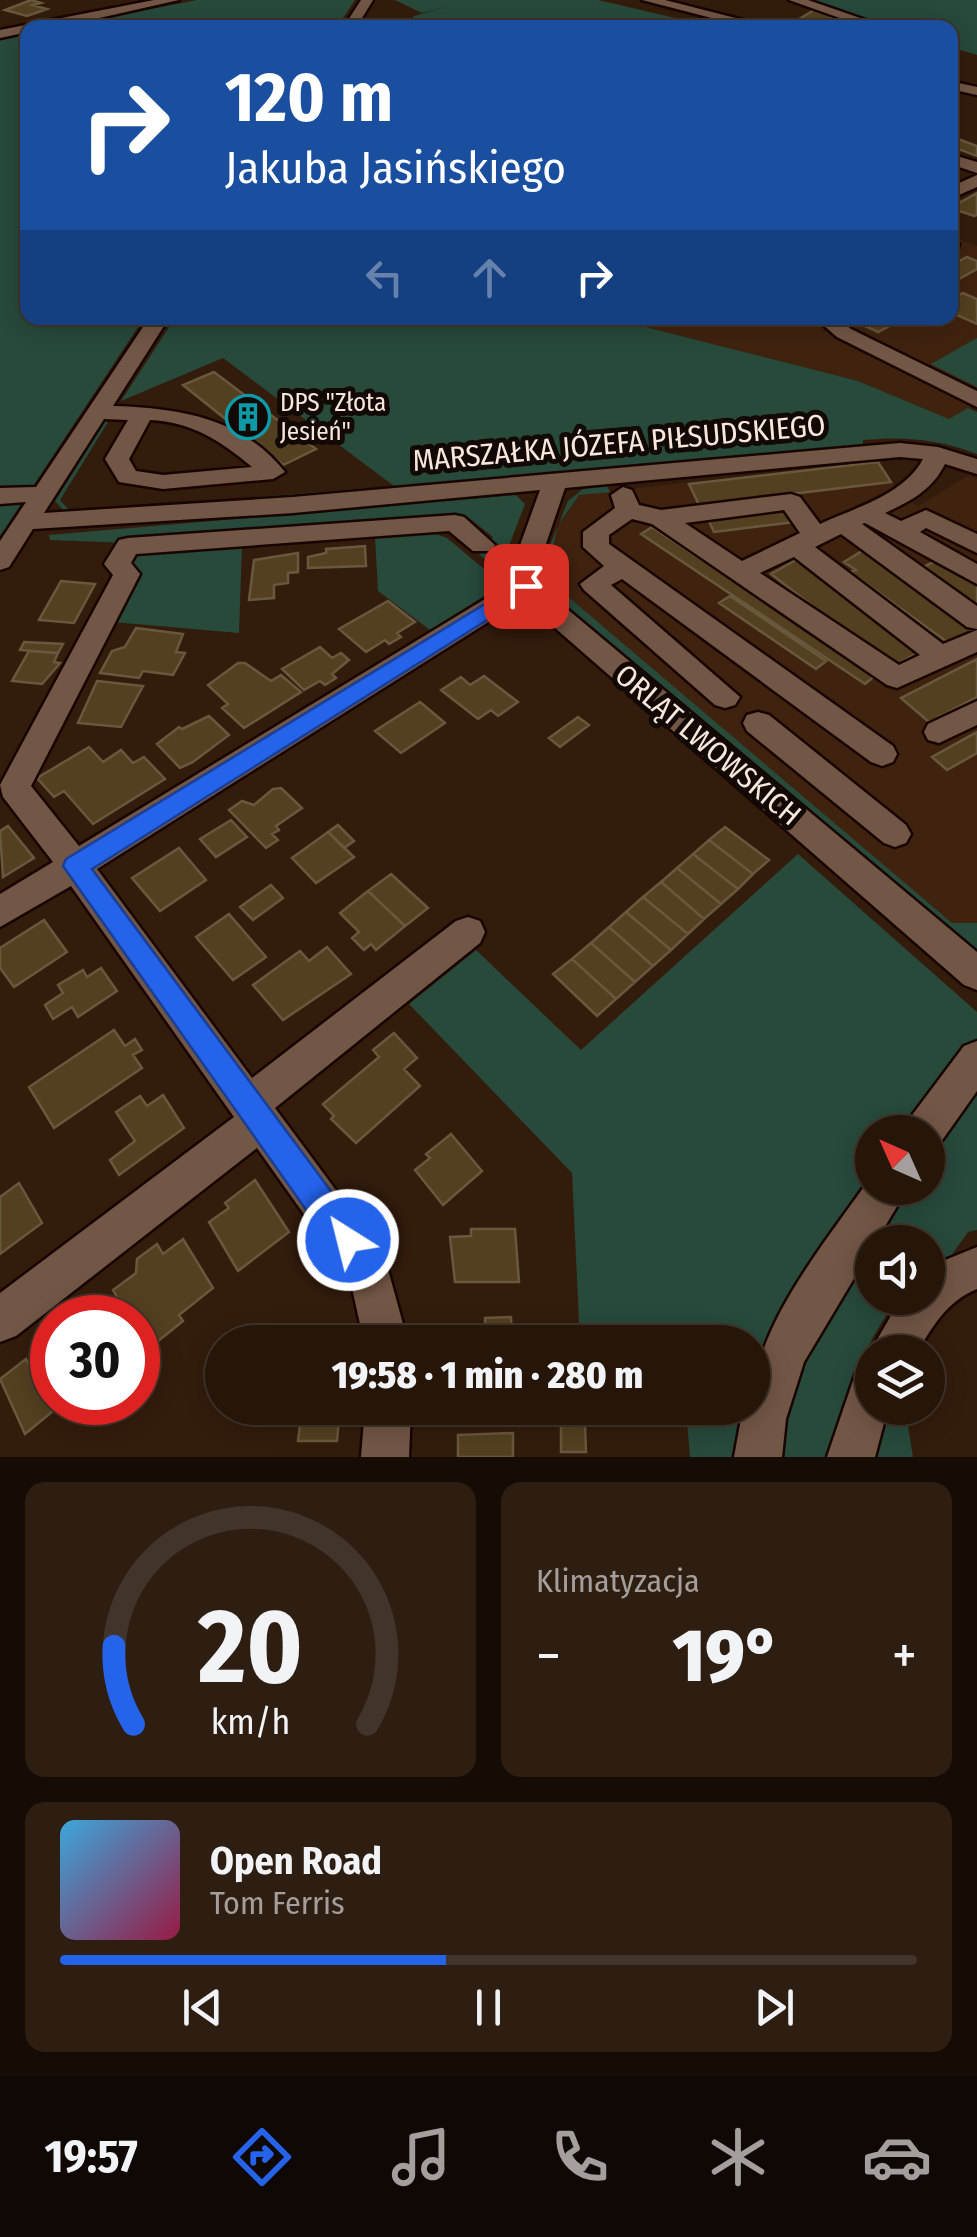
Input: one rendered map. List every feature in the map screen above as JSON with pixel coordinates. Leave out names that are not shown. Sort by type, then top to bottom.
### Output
[{"type":"street","points":[[71,20],[172,0]]},
{"type":"street","points":[[625,0],[711,20]]},
{"type":"street","points":[[648,0],[735,20]]},
{"type":"street","points":[[697,11],[727,0]]},
{"type":"street","points":[[795,0],[858,20]]},
{"type":"street","points":[[0,560],[154,325]]},
{"type":"street","points":[[834,325],[977,400]]},
{"type":"street","points":[[97,412],[143,413],[186,416],[235,441],[273,472],[162,482],[128,478],[117,459],[143,413]]},
{"type":"street","name":"MARSZAŁKA JÓZEFA PIŁSUDSKIEGO","points":[[25,522],[293,506],[885,451],[938,454],[977,467]]},
{"type":"street","points":[[740,572],[904,495],[923,480],[938,454]]},
{"type":"street","points":[[617,475],[628,510]]},
{"type":"street","points":[[0,912],[526,586],[525,566],[555,480]]},
{"type":"street","points":[[0,496],[44,494]]},
{"type":"street","points":[[882,754],[622,567],[596,546],[594,537],[628,510],[661,518],[791,502],[805,541],[942,657]]},
{"type":"street","points":[[661,518],[896,678],[977,640]]},
{"type":"street","points":[[854,518],[901,532],[977,575]]},
{"type":"street","points":[[854,518],[977,620]]},
{"type":"street","points":[[901,532],[926,518],[977,545]]},
{"type":"street","points":[[382,1325],[369,1270],[14,788],[127,574],[117,564],[128,546],[454,522],[482,545]]},
{"type":"street","points":[[622,567],[593,584],[726,698]]},
{"type":"street","name":"ORLĄT LWOWSKICH","points":[[526,586],[977,974]]},
{"type":"street","points":[[700,676],[739,652]]},
{"type":"street","points":[[939,732],[977,712]]},
{"type":"street","points":[[788,747],[828,716]]},
{"type":"street","points":[[758,723],[895,834]]},
{"type":"street","points":[[0,1320],[468,932]]},
{"type":"street","points":[[936,1115],[977,1059]]},
{"type":"street","points":[[758,1457],[766,1398],[780,1361],[877,1205]]},
{"type":"street","points":[[945,1281],[977,1268]]},
{"type":"street","points":[[385,1457],[387,1425]]},
{"type":"street","points":[[852,1457],[859,1425]]},
{"type":"shaded area","points":[[958,239],[977,246],[977,404],[949,419],[858,381],[638,325],[958,325]]},
{"type":"shaded area","points":[[879,461],[892,482],[917,507],[969,475],[977,479],[977,923],[952,924],[545,578],[558,525],[579,495]]},
{"type":"green space","points":[[197,0],[355,0],[342,20],[94,20]]},
{"type":"green space","points":[[395,0],[598,0],[684,20],[411,20],[449,6],[422,13]]},
{"type":"green space","points":[[802,0],[977,0],[977,55],[958,49],[958,20],[866,20]]},
{"type":"green space","points":[[20,34],[20,325],[139,325],[0,536],[0,38]]},
{"type":"green space","points":[[170,325],[638,325],[858,381],[949,419],[968,408],[977,412],[977,454],[935,442],[863,440],[863,447],[68,515],[55,501],[110,414],[60,500],[71,512],[394,486],[223,358],[121,401]]},
{"type":"green space","points":[[977,338],[977,387],[931,364]]},
{"type":"green space","points":[[607,486],[610,492],[579,495],[558,524],[568,501],[583,489]]},
{"type":"green space","points":[[516,495],[525,504],[499,572],[478,553],[493,537],[468,517],[129,543],[50,540],[49,535]]},
{"type":"green space","points":[[558,526],[546,578],[952,923],[977,923],[977,951],[547,589],[539,572]]},
{"type":"green space","points":[[433,533],[447,538],[496,579],[492,591],[430,630],[378,591],[375,538]]},
{"type":"green space","points":[[242,545],[239,633],[113,622],[138,571],[127,569],[129,554]]},
{"type":"green space","points":[[798,854],[977,1012],[977,1075],[965,1087],[945,1121],[945,1115],[855,1115],[855,1205],[895,1205],[883,1225],[855,1225],[855,1271],[796,1368],[777,1416],[779,1457],[690,1457],[687,1425],[770,1425],[770,1325],[579,1325],[572,1173],[409,1004],[476,950],[581,1050]]},
{"type":"green space","points":[[977,1078],[977,1230],[968,1232],[945,1262],[945,1225],[885,1225],[898,1205],[945,1205],[945,1128]]},
{"type":"green space","points":[[855,1275],[855,1315],[887,1315],[874,1335],[855,1335],[855,1373],[840,1414],[831,1457],[781,1457],[779,1418],[798,1370]]},
{"type":"green space","points":[[884,1425],[908,1425],[913,1457],[875,1457]]},
{"type":"building","points":[[31,0],[41,3],[33,5],[47,9],[27,16],[5,10]]},
{"type":"building","points":[[814,10],[835,15],[827,20],[798,20]]},
{"type":"building","points":[[958,139],[977,146],[977,156],[958,149]]},
{"type":"building","points":[[977,193],[977,215],[958,211],[958,204]]},
{"type":"building","points":[[967,257],[977,261],[977,269],[958,280],[958,262]]},
{"type":"building","points":[[963,293],[977,299],[977,324],[958,316],[958,296]]},
{"type":"building","points":[[863,325],[892,325],[878,332]]},
{"type":"building","name":"DPS \"Złota Jesień\"","points":[[214,372],[316,449],[283,465],[183,385]]},
{"type":"building","points":[[878,462],[891,482],[699,505],[689,484]]},
{"type":"building","points":[[787,508],[795,522],[714,532],[707,517]]},
{"type":"building","points":[[652,527],[876,675],[865,684],[641,534]]},
{"type":"building","points":[[365,546],[366,566],[308,568],[308,557],[326,553],[326,549]]},
{"type":"building","points":[[867,548],[876,559],[975,630],[950,644],[850,572],[856,570],[844,562]]},
{"type":"building","points":[[298,553],[298,572],[288,573],[288,583],[274,585],[274,598],[249,600],[254,560]]},
{"type":"building","points":[[940,559],[974,583],[977,581],[977,608],[923,567]]},
{"type":"building","points":[[796,560],[920,652],[891,667],[771,574]]},
{"type":"building","points":[[61,581],[95,584],[74,623],[39,620]]},
{"type":"building","points":[[730,596],[826,661],[816,669],[719,603]]},
{"type":"building","points":[[388,601],[415,622],[397,633],[401,637],[389,644],[385,640],[366,652],[339,629]]},
{"type":"building","points":[[136,628],[183,634],[176,652],[185,653],[173,675],[143,671],[139,678],[100,673],[112,651],[125,647]]},
{"type":"building","points":[[24,642],[63,644],[58,653],[20,650]]},
{"type":"building","points":[[320,647],[332,658],[341,653],[349,660],[332,674],[336,678],[304,690],[282,669]]},
{"type":"building","points":[[29,651],[58,653],[54,662],[60,663],[42,684],[12,681]]},
{"type":"building","points":[[977,659],[977,697],[929,722],[901,698]]},
{"type":"building","points":[[238,663],[245,663],[271,681],[281,675],[301,692],[244,728],[222,708],[228,704],[208,685]]},
{"type":"building","points":[[484,676],[518,702],[498,716],[491,710],[478,719],[441,690],[461,677],[470,685]]},
{"type":"building","points":[[97,681],[143,686],[121,727],[78,723]]},
{"type":"building","points":[[420,702],[445,723],[401,753],[375,731]]},
{"type":"building","points":[[209,716],[229,735],[180,768],[157,744],[179,727]]},
{"type":"building","points":[[578,717],[589,725],[560,747],[549,738]]},
{"type":"building","points":[[977,732],[977,753],[947,770],[932,757]]},
{"type":"building","points":[[89,747],[103,762],[121,750],[133,763],[144,757],[165,779],[93,824],[64,791],[54,797],[37,778]]},
{"type":"building","points":[[281,788],[302,808],[276,826],[279,830],[272,834],[278,840],[266,848],[229,810],[242,801],[254,805],[273,789]]},
{"type":"building","points":[[231,820],[247,837],[216,857],[200,839]]},
{"type":"building","points":[[338,825],[354,841],[344,848],[328,832]]},
{"type":"building","points":[[8,826],[34,858],[3,877],[0,831]]},
{"type":"building","points":[[725,827],[769,860],[753,874],[709,840]]},
{"type":"building","points":[[328,832],[354,857],[316,883],[292,858]]},
{"type":"building","points":[[709,840],[753,874],[738,889],[693,854]]},
{"type":"building","points":[[179,848],[206,880],[160,911],[132,878]]},
{"type":"building","points":[[693,854],[738,889],[721,904],[677,868]]},
{"type":"building","points":[[677,868],[721,904],[704,919],[661,882]]},
{"type":"building","points":[[391,874],[428,908],[405,926],[368,891]]},
{"type":"building","points":[[661,882],[704,919],[688,934],[643,897]]},
{"type":"building","points":[[271,885],[283,898],[253,920],[240,907]]},
{"type":"building","points":[[368,891],[405,926],[376,950],[371,944],[364,950],[352,938],[359,932],[340,913]]},
{"type":"building","points":[[643,897],[688,934],[671,950],[626,912]]},
{"type":"building","points":[[626,912],[671,950],[653,966],[609,927]]},
{"type":"building","points":[[229,914],[266,957],[233,980],[196,937]]},
{"type":"building","points":[[44,920],[67,952],[14,987],[0,968],[0,948]]},
{"type":"building","points":[[609,927],[653,966],[635,982],[591,943]]},
{"type":"building","points":[[591,943],[635,982],[616,999],[572,959]]},
{"type":"building","points":[[327,947],[351,974],[283,1020],[253,985],[300,951],[309,961]]},
{"type":"building","points":[[572,959],[616,999],[597,1016],[553,974]]},
{"type":"building","points":[[101,968],[117,991],[78,1017],[72,1007],[53,1019],[45,1005],[63,993],[58,985],[83,970],[87,977]]},
{"type":"building","points":[[114,1030],[125,1046],[135,1039],[142,1050],[133,1055],[142,1068],[54,1128],[29,1087]]},
{"type":"building","points":[[394,1033],[417,1058],[404,1069],[420,1086],[356,1143],[331,1119],[334,1116],[323,1104],[379,1057],[373,1050]]},
{"type":"building","points":[[163,1095],[184,1128],[119,1175],[110,1160],[135,1141],[116,1112],[140,1096],[147,1106]]},
{"type":"building","points":[[451,1134],[482,1171],[443,1205],[415,1170],[430,1158],[426,1154]]},
{"type":"building","points":[[255,1180],[289,1232],[238,1271],[209,1222],[229,1208],[225,1203]]},
{"type":"building","points":[[19,1183],[42,1223],[0,1254],[0,1197]]},
{"type":"building","points":[[471,1229],[515,1229],[519,1282],[455,1282],[450,1237],[471,1236]]},
{"type":"building","points":[[183,1239],[213,1288],[179,1315],[183,1321],[160,1340],[160,1295],[116,1295],[113,1290],[136,1273],[137,1259],[157,1244],[163,1254]]},
{"type":"building","points":[[511,1317],[511,1325],[485,1325],[485,1318]]},
{"type":"building","points":[[26,1359],[30,1425],[36,1425],[25,1434],[0,1379]]},
{"type":"building","points":[[300,1425],[338,1425],[337,1441],[298,1441]]},
{"type":"building","points":[[561,1425],[585,1425],[586,1452],[561,1452]]},
{"type":"building","points":[[513,1433],[513,1457],[458,1457],[458,1435]]},
{"type":"place","name":"DPS \"Złota Jesień\"","points":[[248,417]]},
{"type":"route","points":[[348,1240],[75,866],[526,586]]}]
